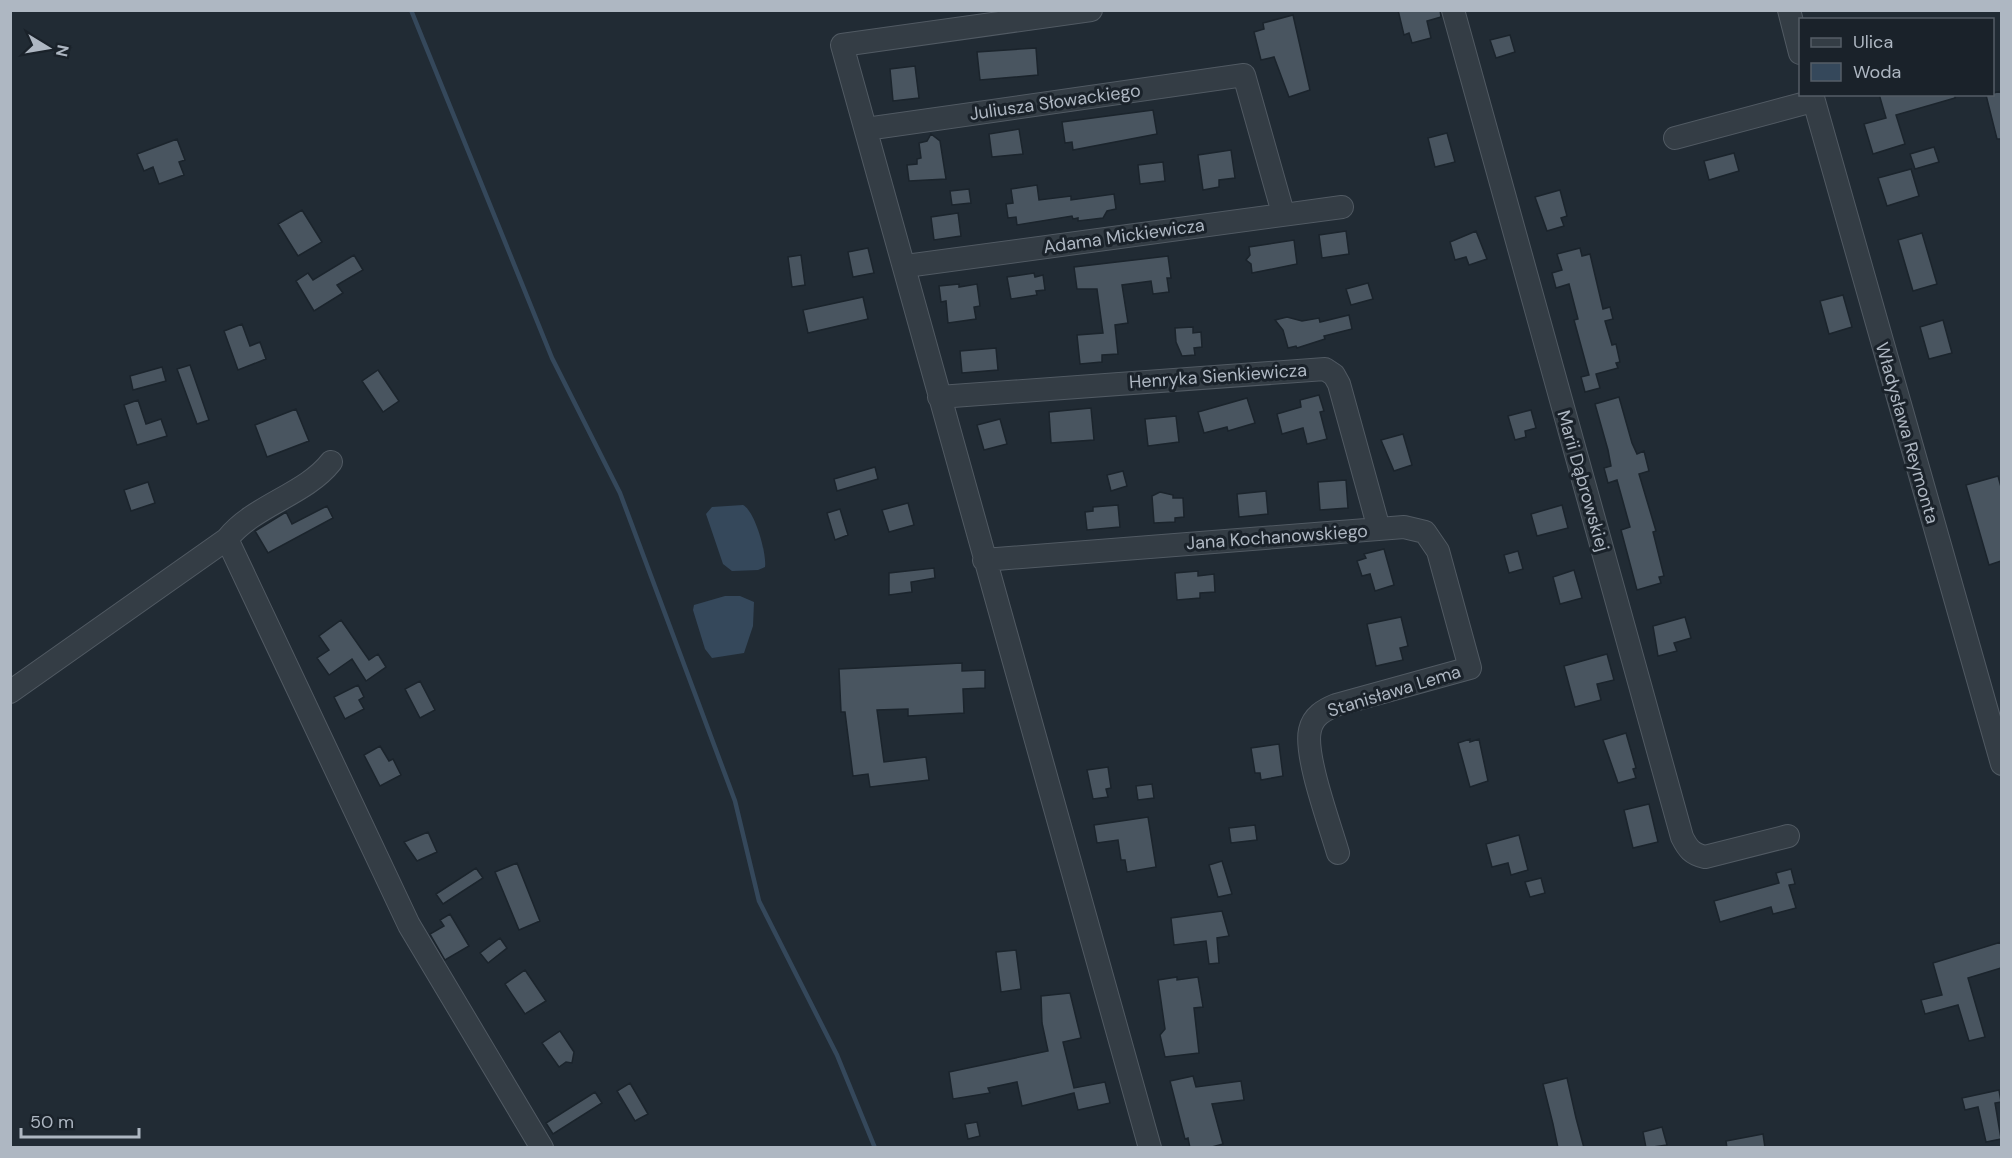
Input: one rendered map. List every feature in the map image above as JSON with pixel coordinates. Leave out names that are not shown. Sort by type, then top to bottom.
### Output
[{"type":"street","points":[[1091,10],[842,45],[906,266],[984,560],[1150,1148]]},
{"type":"street","name":"Marii Dąbrowskiej","points":[[1453,10],[1682,837],[1688,849],[1705,857],[1788,836]]},
{"type":"street","points":[[1789,10],[1799,49]]},
{"type":"street","name":"Juliusza Słowackiego","points":[[866,129],[1244,75],[1283,213]]},
{"type":"street","name":"Władysława Reymonta","points":[[1675,138],[1812,98],[2001,764]]},
{"type":"street","name":"Adama Mickiewicza","points":[[906,266],[1283,213],[1342,207]]},
{"type":"street","name":"Henryka Sienkiewicza","points":[[939,396],[1325,369],[1334,375],[1339,384],[1379,529]]},
{"type":"street","points":[[10,692],[227,539],[252,516],[318,474],[331,462]]},
{"type":"street","name":"Jana Kochanowskiego","points":[[984,560],[1415,528],[1425,532],[1432,540],[1470,668]]},
{"type":"street","points":[[227,539],[409,925],[542,1148]]},
{"type":"street","name":"Stanisława Lema","points":[[1338,853],[1310,752],[1310,728],[1316,718],[1324,710],[1336,705],[1470,668]]},
{"type":"water","points":[[743,505],[752,515],[759,533],[765,567],[758,570],[732,571],[723,564],[706,514],[712,507]]},
{"type":"water","points":[[725,596],[740,596],[754,602],[753,626],[744,653],[712,658],[705,649],[693,610],[694,605]]},
{"type":"building","points":[[1398,10],[1440,10],[1441,17],[1427,21],[1431,38],[1412,43],[1409,33],[1404,35]]},
{"type":"building","points":[[1293,15],[1310,90],[1289,97],[1274,57],[1261,60],[1254,32],[1264,29],[1263,23]]},
{"type":"building","points":[[1510,35],[1515,52],[1496,58],[1490,40]]},
{"type":"building","points":[[1036,48],[1038,75],[980,80],[977,52]]},
{"type":"building","points":[[915,66],[919,98],[893,101],[890,69]]},
{"type":"building","points":[[2001,91],[2001,139],[1997,139],[1986,96],[1994,96],[1994,93]]},
{"type":"building","points":[[1880,96],[1955,96],[1955,98],[1896,115],[1905,144],[1873,154],[1864,124],[1886,118]]},
{"type":"building","points":[[1153,110],[1157,134],[1073,150],[1072,142],[1065,143],[1062,122]]},
{"type":"building","points":[[1019,129],[1023,154],[992,157],[989,134]]},
{"type":"building","points":[[1447,133],[1455,162],[1435,167],[1428,138]]},
{"type":"building","points":[[931,134],[940,141],[946,179],[909,181],[907,165],[917,164],[917,159],[921,158],[919,143],[927,141]]},
{"type":"building","points":[[177,139],[185,160],[179,162],[184,175],[159,184],[153,167],[144,171],[137,154]]},
{"type":"building","points":[[1934,147],[1939,162],[1915,169],[1910,154]]},
{"type":"building","points":[[1231,150],[1235,178],[1219,180],[1219,187],[1203,190],[1198,155]]},
{"type":"building","points":[[1734,153],[1739,171],[1709,180],[1704,161]]},
{"type":"building","points":[[1163,162],[1165,181],[1140,184],[1138,165]]},
{"type":"building","points":[[1911,169],[1919,196],[1887,206],[1878,178]]},
{"type":"building","points":[[1037,185],[1039,200],[1071,196],[1071,200],[1114,194],[1116,209],[1107,211],[1103,218],[1078,221],[1078,218],[1073,219],[1072,216],[1017,225],[1016,217],[1008,218],[1006,204],[1013,203],[1011,189]]},
{"type":"building","points":[[969,189],[971,203],[952,205],[950,191]]},
{"type":"building","points":[[1560,190],[1567,216],[1561,218],[1564,226],[1547,231],[1535,197]]},
{"type":"building","points":[[302,210],[322,242],[298,256],[278,224]]},
{"type":"building","points":[[958,213],[961,236],[934,240],[931,217]]},
{"type":"building","points":[[1346,231],[1349,254],[1322,258],[1319,235]]},
{"type":"building","points":[[1476,231],[1487,259],[1469,265],[1466,257],[1455,260],[1450,242]]},
{"type":"building","points":[[1922,233],[1937,284],[1913,291],[1898,240]]},
{"type":"building","points":[[1294,240],[1297,264],[1252,273],[1251,264],[1246,260],[1250,255],[1249,247]]},
{"type":"building","points":[[868,248],[874,273],[853,277],[848,252]]},
{"type":"building","points":[[1580,248],[1582,256],[1590,254],[1603,309],[1610,307],[1613,319],[1605,321],[1612,345],[1616,344],[1620,362],[1616,363],[1618,368],[1596,374],[1600,388],[1585,392],[1581,377],[1589,375],[1574,320],[1578,319],[1569,284],[1556,288],[1552,273],[1562,270],[1557,254]]},
{"type":"building","points":[[354,255],[363,270],[337,285],[343,293],[314,311],[296,281],[308,273],[313,280]]},
{"type":"building","points":[[801,255],[805,285],[792,287],[788,257]]},
{"type":"building","points":[[1168,256],[1171,278],[1167,278],[1169,292],[1153,294],[1151,281],[1122,285],[1128,323],[1115,325],[1118,354],[1102,355],[1102,362],[1080,364],[1077,335],[1103,333],[1097,289],[1077,289],[1074,267]]},
{"type":"building","points":[[1034,273],[1035,277],[1043,275],[1045,290],[1036,291],[1037,295],[1011,299],[1007,277]]},
{"type":"building","points":[[1368,283],[1373,299],[1351,305],[1346,289]]},
{"type":"building","points":[[959,284],[959,287],[977,284],[980,306],[974,307],[976,319],[948,323],[946,301],[941,302],[939,286]]},
{"type":"building","points":[[1843,295],[1852,327],[1829,334],[1820,301]]},
{"type":"building","points":[[863,297],[868,319],[808,333],[803,310]]},
{"type":"building","points":[[1349,315],[1352,329],[1324,336],[1325,339],[1297,348],[1296,346],[1288,348],[1283,330],[1275,320],[1287,317],[1302,321],[1319,318],[1320,322]]},
{"type":"building","points":[[1943,320],[1952,353],[1929,359],[1920,327]]},
{"type":"building","points":[[242,324],[250,346],[260,342],[266,359],[238,370],[224,331]]},
{"type":"building","points":[[1193,327],[1193,333],[1201,332],[1202,347],[1194,348],[1195,355],[1182,356],[1176,342],[1175,328]]},
{"type":"building","points":[[996,348],[998,370],[962,373],[960,351]]},
{"type":"building","points":[[190,365],[209,420],[197,424],[177,369]]},
{"type":"building","points":[[162,367],[166,381],[133,390],[130,376]]},
{"type":"building","points":[[378,370],[399,401],[383,412],[362,381]]},
{"type":"building","points":[[1319,395],[1324,411],[1320,412],[1327,439],[1307,444],[1303,428],[1282,434],[1277,414],[1301,407],[1300,400]]},
{"type":"building","points":[[1619,397],[1637,454],[1644,451],[1649,471],[1639,474],[1656,531],[1653,532],[1664,576],[1659,577],[1661,583],[1637,590],[1621,530],[1630,527],[1617,480],[1608,483],[1604,468],[1611,466],[1595,404]]},
{"type":"building","points":[[1247,398],[1255,423],[1228,431],[1227,427],[1204,433],[1198,412]]},
{"type":"building","points":[[138,400],[146,424],[161,419],[167,436],[137,445],[124,405]]},
{"type":"building","points":[[1091,408],[1094,440],[1051,443],[1049,412]]},
{"type":"building","points":[[296,409],[309,441],[267,457],[255,425]]},
{"type":"building","points":[[1531,410],[1536,428],[1525,431],[1526,437],[1515,440],[1508,416]]},
{"type":"building","points":[[1176,416],[1179,442],[1148,446],[1145,419]]},
{"type":"building","points":[[1000,419],[1007,444],[984,450],[977,425]]},
{"type":"building","points":[[1403,434],[1412,465],[1394,471],[1381,440]]},
{"type":"building","points":[[875,467],[878,479],[837,491],[834,479]]},
{"type":"building","points":[[1123,471],[1127,486],[1111,491],[1107,475]]},
{"type":"building","points":[[1998,476],[2001,487],[2001,561],[1989,565],[1966,485]]},
{"type":"building","points":[[1346,480],[1348,508],[1320,510],[1318,482]]},
{"type":"building","points":[[148,482],[155,503],[131,511],[124,490]]},
{"type":"building","points":[[1266,491],[1268,514],[1239,517],[1237,494]]},
{"type":"building","points":[[1160,492],[1173,495],[1173,498],[1183,498],[1184,517],[1175,518],[1175,522],[1154,523],[1152,496]]},
{"type":"building","points":[[908,503],[914,525],[889,532],[882,510]]},
{"type":"building","points":[[1118,505],[1120,527],[1087,530],[1085,512],[1093,511],[1093,507]]},
{"type":"building","points":[[1562,505],[1568,528],[1537,536],[1531,514]]},
{"type":"building","points":[[327,506],[333,518],[268,553],[255,531],[286,512],[292,524]]},
{"type":"building","points":[[840,509],[848,535],[835,540],[827,513]]},
{"type":"building","points":[[1384,549],[1394,585],[1375,591],[1370,574],[1362,576],[1357,561],[1366,558],[1364,554]]},
{"type":"building","points":[[1518,551],[1523,569],[1509,573],[1504,555]]},
{"type":"building","points":[[934,568],[935,578],[911,582],[912,592],[889,595],[889,573]]},
{"type":"building","points":[[1574,570],[1582,598],[1560,604],[1553,577]]},
{"type":"building","points":[[1198,571],[1198,576],[1214,574],[1215,592],[1200,593],[1200,598],[1177,600],[1175,573]]},
{"type":"building","points":[[1401,617],[1408,646],[1400,648],[1403,660],[1376,666],[1367,624]]},
{"type":"building","points":[[1685,617],[1691,638],[1674,643],[1677,651],[1658,656],[1653,626]]},
{"type":"building","points":[[341,620],[369,660],[378,654],[386,667],[366,681],[352,659],[329,675],[317,658],[329,650],[319,636]]},
{"type":"building","points":[[1607,654],[1614,680],[1597,684],[1601,700],[1575,707],[1564,666]]},
{"type":"building","points":[[962,663],[962,671],[985,670],[985,688],[963,689],[964,713],[908,716],[908,709],[877,710],[884,762],[926,757],[929,780],[870,787],[868,774],[853,776],[845,712],[841,712],[839,669]]},
{"type":"building","points":[[420,681],[435,710],[420,718],[405,689]]},
{"type":"building","points":[[358,685],[364,697],[359,700],[364,709],[345,719],[334,697]]},
{"type":"building","points":[[1626,733],[1636,768],[1633,769],[1636,778],[1618,783],[1603,740]]},
{"type":"building","points":[[1470,739],[1470,742],[1479,739],[1488,781],[1470,787],[1458,743]]},
{"type":"building","points":[[1279,744],[1283,776],[1261,780],[1260,773],[1255,773],[1251,748]]},
{"type":"building","points":[[380,746],[389,761],[393,759],[401,775],[380,786],[364,755]]},
{"type":"building","points":[[1108,767],[1111,788],[1106,789],[1108,797],[1093,799],[1087,770]]},
{"type":"building","points":[[1152,784],[1154,798],[1138,800],[1136,786]]},
{"type":"building","points":[[1649,804],[1658,842],[1633,848],[1624,810]]},
{"type":"building","points":[[1148,817],[1156,867],[1127,872],[1125,860],[1121,860],[1118,840],[1097,843],[1094,825]]},
{"type":"building","points":[[1255,825],[1257,840],[1231,843],[1229,828]]},
{"type":"building","points":[[428,832],[437,852],[417,861],[404,842]]},
{"type":"building","points":[[1519,835],[1528,870],[1511,875],[1508,863],[1492,867],[1486,844]]},
{"type":"building","points":[[1222,861],[1232,894],[1218,897],[1209,865]]},
{"type":"building","points":[[517,863],[540,921],[519,930],[495,872]]},
{"type":"building","points":[[476,868],[483,878],[443,904],[436,894]]},
{"type":"building","points":[[1791,869],[1795,884],[1789,885],[1796,908],[1773,914],[1771,907],[1720,922],[1714,901],[1779,883],[1776,873]]},
{"type":"building","points":[[1541,878],[1545,893],[1530,897],[1525,882]]},
{"type":"building","points":[[1222,911],[1229,936],[1217,938],[1219,963],[1209,964],[1206,941],[1174,945],[1171,918]]},
{"type":"building","points":[[450,914],[469,946],[445,960],[430,934],[444,926],[440,920]]},
{"type":"building","points":[[500,938],[507,948],[488,963],[480,953]]},
{"type":"building","points":[[2001,942],[2001,968],[1968,978],[1985,1037],[1969,1041],[1958,1005],[1925,1014],[1921,1000],[1942,995],[1933,963]]},
{"type":"building","points":[[1016,950],[1021,989],[1001,992],[996,952]]},
{"type":"building","points":[[525,970],[546,1001],[525,1014],[505,984]]},
{"type":"building","points":[[1177,977],[1177,980],[1198,977],[1203,1007],[1194,1008],[1199,1053],[1165,1057],[1160,1035],[1165,1029],[1158,980]]},
{"type":"building","points":[[1070,993],[1081,1038],[1063,1042],[1074,1088],[1105,1082],[1110,1103],[1078,1110],[1074,1093],[1022,1106],[1017,1082],[988,1088],[990,1093],[953,1099],[949,1072],[1048,1051],[1042,1023],[1041,996]]},
{"type":"building","points":[[560,1031],[574,1052],[572,1063],[566,1062],[559,1067],[542,1043]]},
{"type":"building","points":[[1193,1076],[1196,1087],[1241,1081],[1244,1100],[1212,1104],[1223,1144],[1208,1148],[1190,1148],[1188,1138],[1185,1139],[1170,1081]]},
{"type":"building","points":[[1567,1078],[1584,1148],[1558,1148],[1543,1084]]},
{"type":"building","points":[[630,1083],[648,1114],[635,1121],[617,1091]]},
{"type":"building","points":[[1999,1090],[2001,1102],[1995,1103],[2001,1139],[1986,1142],[1978,1107],[1965,1110],[1962,1098]]},
{"type":"building","points":[[595,1092],[602,1103],[553,1134],[546,1123]]},
{"type":"building","points":[[977,1122],[980,1136],[968,1139],[965,1124]]},
{"type":"building","points":[[1662,1127],[1667,1145],[1646,1148],[1643,1132]]},
{"type":"building","points":[[1763,1134],[1765,1148],[1727,1148],[1726,1141]]},
{"type":"waterway","points":[[411,10],[552,358],[620,493],[735,801],[759,901],[837,1055],[875,1148]]}]
